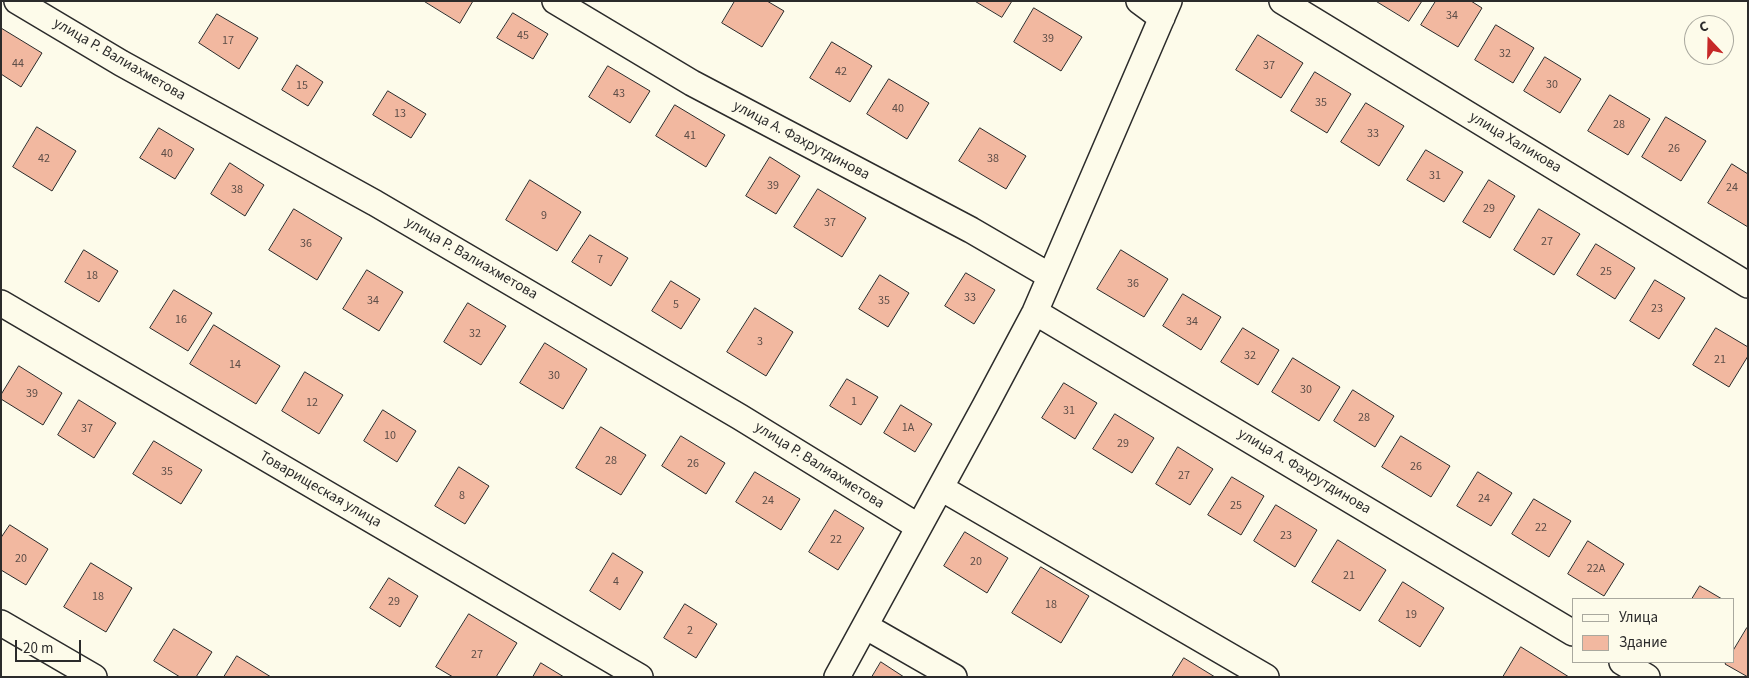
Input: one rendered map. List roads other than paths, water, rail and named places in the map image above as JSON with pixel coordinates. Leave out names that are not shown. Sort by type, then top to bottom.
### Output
[{"type":"street","name":"улица Р. Валиахметова","points":[[17,1],[121,63],[383,208],[732,412],[919,527]]},
{"type":"street","name":"улица А. Фахрутдинова","points":[[555,1],[692,83],[971,230],[1050,276]]},
{"type":"street","points":[[837,677],[1035,312],[1165,10],[1139,1]]},
{"type":"street","name":"улица Халикова","points":[[1282,1],[1748,285]]},
{"type":"street","name":"Товарищеская улица","points":[[1,303],[640,677]]},
{"type":"street","name":"улица А. Фахрутдинова","points":[[1035,312],[1572,632]]},
{"type":"street","points":[[941,488],[1266,677]]},
{"type":"street","points":[[1,623],[94,677]]},
{"type":"street","points":[[865,626],[954,677]]},
{"type":"street","points":[[1624,663],[1647,677]]}]
